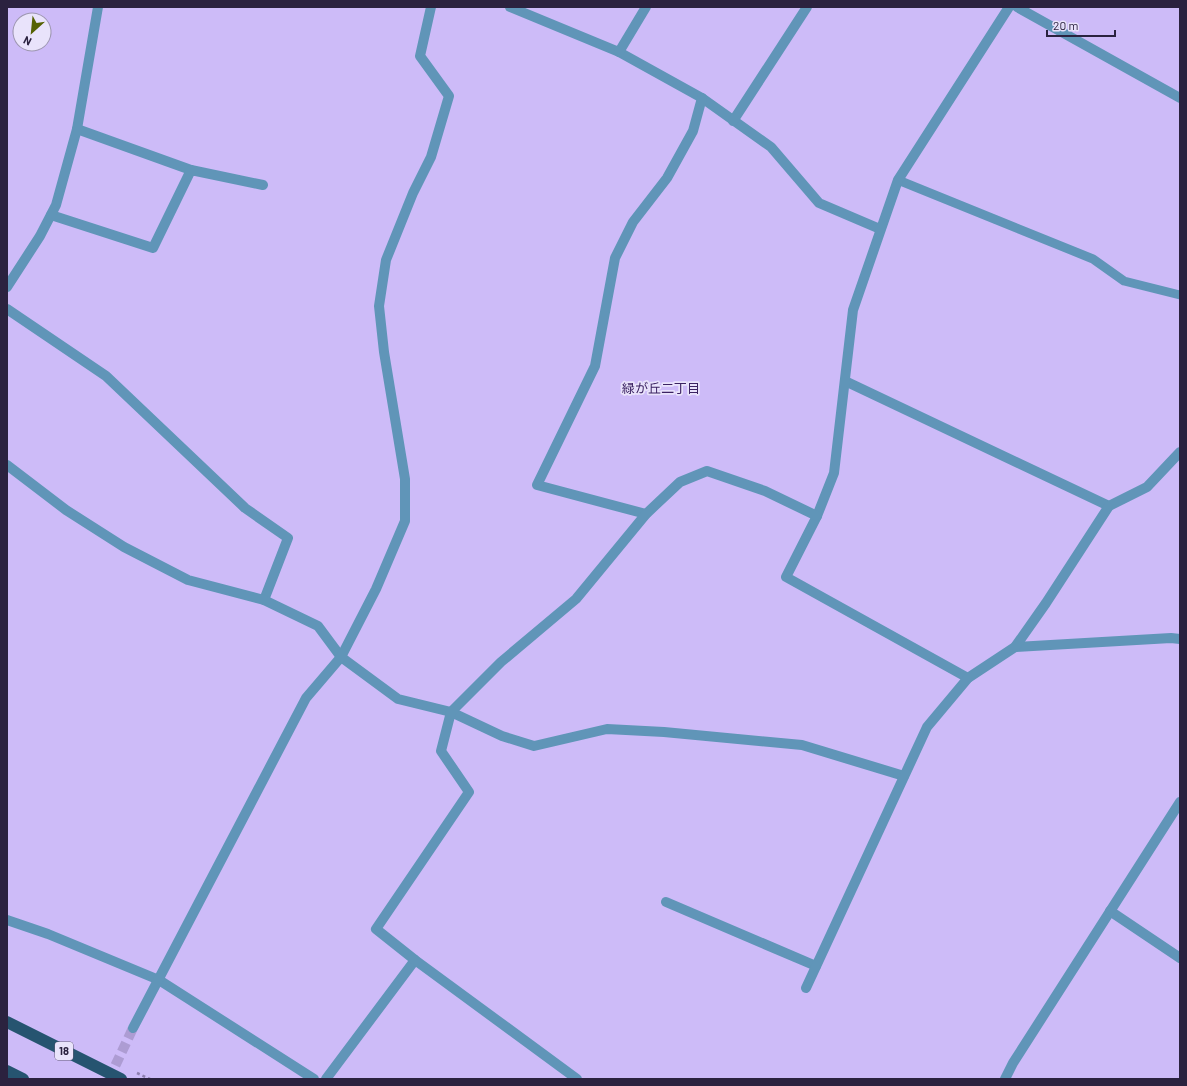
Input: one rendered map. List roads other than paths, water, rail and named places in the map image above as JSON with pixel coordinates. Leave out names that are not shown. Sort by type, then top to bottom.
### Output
[{"type":"highway","name":"18","points":[[7,1022],[121,1079]]},
{"type":"highway","points":[[7,1071],[23,1079]]},
{"type":"street","points":[[7,287],[40,236],[56,205],[77,129],[98,7]]},
{"type":"street","points":[[133,1028],[306,698],[341,657],[376,589],[405,521],[405,479],[384,352],[379,306],[386,260],[413,193],[431,157],[449,96],[420,56],[432,7]]},
{"type":"street","points":[[510,7],[620,52],[702,98],[771,148],[819,202],[880,229]]},
{"type":"street","points":[[620,52],[646,7]]},
{"type":"street","points":[[733,121],[807,7]]},
{"type":"street","points":[[968,678],[786,577],[817,516],[834,473],[853,310],[898,180],[1009,7]]},
{"type":"street","points":[[1017,7],[1180,98]]},
{"type":"street","points":[[646,514],[537,485],[595,366],[615,258],[633,222],[667,178],[693,132],[702,98]]},
{"type":"street","points":[[77,129],[191,170],[263,185]]},
{"type":"street","points":[[51,215],[153,248],[191,170]]},
{"type":"street","points":[[7,309],[106,376],[245,508],[288,538],[264,600]]},
{"type":"street","points":[[845,381],[1109,506]]},
{"type":"street","points":[[806,988],[927,727],[968,678],[1015,647],[1046,603],[1109,506],[1147,487],[1180,452]]},
{"type":"street","points":[[7,465],[66,510],[124,547],[188,580],[264,600],[318,626],[341,657],[398,699],[451,712],[502,736],[534,746],[607,729],[664,732],[802,745],[904,776]]},
{"type":"street","points":[[576,1079],[415,960],[376,928],[470,792],[441,751],[451,712],[501,662],[576,599],[646,514],[680,482],[707,471],[765,491],[817,516]]},
{"type":"street","points":[[1015,647],[1171,638],[1180,639]]},
{"type":"street","points":[[1005,1079],[1013,1063],[1180,802]]},
{"type":"street","points":[[666,902],[816,966]]},
{"type":"street","points":[[1110,911],[1180,958]]},
{"type":"street","points":[[7,920],[48,934],[159,980],[314,1079]]},
{"type":"street","points":[[326,1079],[415,960]]},
{"type":"lane","points":[[898,180],[1093,259],[1124,281],[1180,295]]},
{"type":"tunnel","points":[[109,1079],[133,1028]]},
{"type":"district","name":"緑が丘二丁目","points":[[661,388]]}]
